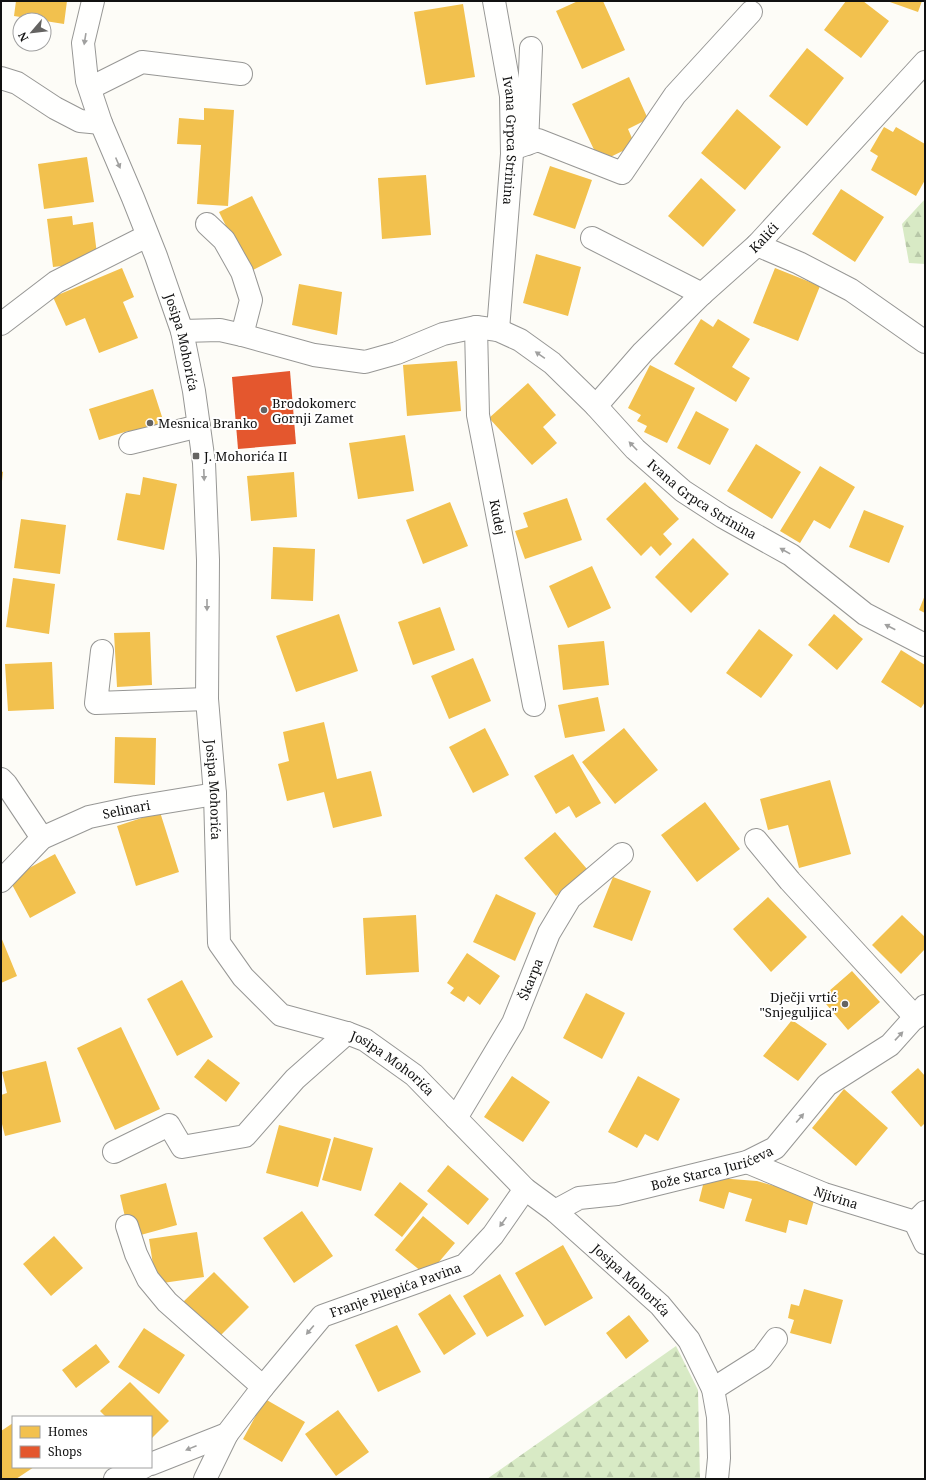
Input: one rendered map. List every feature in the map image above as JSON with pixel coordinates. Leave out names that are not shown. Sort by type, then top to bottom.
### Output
[{"type":"street","name":"Josipa Mohorića","points":[[93,1],[83,43],[88,81],[101,123],[156,256],[182,332],[194,391],[204,463],[208,560],[207,699],[215,794],[219,943],[243,977],[281,1015],[347,1033],[365,1040],[414,1075],[525,1190],[555,1211],[660,1305],[690,1340],[713,1389],[718,1417],[719,1458],[717,1479]]},
{"type":"street","name":"Ivana Grpca Strinina","points":[[494,1],[519,146],[498,330]]},
{"type":"street","points":[[531,48],[519,146],[538,140],[622,173],[676,95],[751,12]]},
{"type":"street","points":[[90,88],[142,62],[241,74]]},
{"type":"street","name":"Kalići","points":[[596,406],[642,352],[702,294],[757,245],[925,62]]},
{"type":"street","points":[[1,78],[17,83],[55,108],[80,121],[101,123]]},
{"type":"street","points":[[207,224],[224,240],[242,272],[251,300],[242,334]]},
{"type":"street","points":[[1,324],[56,282],[147,236]]},
{"type":"street","points":[[592,238],[702,294]]},
{"type":"street","points":[[757,245],[799,263],[851,290],[925,342]]},
{"type":"street","name":"Ivana Grpca Strinina","points":[[182,332],[220,330],[242,334],[314,355],[365,362],[397,353],[443,334],[476,327],[498,330],[520,340],[552,363],[596,406],[635,449],[683,490],[723,517],[791,554],[865,614],[925,645]]},
{"type":"street","name":"Kudej","points":[[476,327],[478,415],[534,705]]},
{"type":"street","points":[[130,443],[199,426]]},
{"type":"street","points":[[102,651],[96,703],[207,699]]},
{"type":"street","points":[[1,779],[6,784],[42,838]]},
{"type":"street","name":"Selinari","points":[[1,881],[42,838],[89,817],[136,807],[215,794]]},
{"type":"street","name":"Bože Starca Jurićeva","points":[[555,1211],[579,1198],[617,1194],[747,1162],[775,1148],[827,1085],[890,1045],[920,1012],[790,881],[756,840]]},
{"type":"street","name":"Škarpa","points":[[456,1118],[513,1023],[549,933],[570,898],[622,854]]},
{"type":"street","points":[[114,1152],[169,1125],[182,1146],[245,1136],[295,1079],[347,1033]]},
{"type":"street","name":"Njivina","points":[[747,1162],[824,1194],[920,1217]]},
{"type":"street","name":"Franje Pilepića Pavina","points":[[205,1479],[227,1434],[263,1387],[322,1316],[465,1265],[493,1235],[525,1190]]},
{"type":"street","points":[[920,1217],[925,1243]]},
{"type":"street","points":[[127,1226],[136,1254],[148,1279],[166,1302],[263,1387]]},
{"type":"street","points":[[713,1389],[762,1358],[776,1339]]},
{"type":"street","points":[[152,1464],[227,1434]]},
{"type":"street","points":[[115,1479],[142,1468]]},
{"type":"green space","points":[[925,199],[925,264],[909,263],[902,224]]},
{"type":"green space","points":[[676,1346],[698,1390],[700,1479],[487,1479]]},
{"type":"building: Homes","points":[[16,1],[67,1],[64,24],[52,22],[52,12],[15,12]]},
{"type":"building: Homes","points":[[578,1],[603,1],[625,50],[582,69],[556,11]]},
{"type":"building: Homes","points":[[846,1],[863,1],[889,21],[861,58],[824,30]]},
{"type":"building: Homes","points":[[887,1],[922,1],[918,12]]},
{"type":"building: Homes","points":[[463,4],[475,77],[426,85],[414,12]]},
{"type":"building: Homes","points":[[807,48],[844,78],[807,126],[769,96]]},
{"type":"building: Homes","points":[[629,77],[648,119],[628,129],[635,145],[600,162],[572,104]]},
{"type":"building: Homes","points":[[204,108],[234,110],[228,206],[197,204],[201,145],[177,144],[179,118],[204,120]]},
{"type":"building: Homes","points":[[737,109],[781,147],[745,190],[701,153]]},
{"type":"building: Homes","points":[[884,127],[893,132],[896,127],[925,144],[925,180],[916,196],[871,170],[878,156],[870,151]]},
{"type":"building: Homes","points":[[87,157],[94,202],[44,209],[38,164]]},
{"type":"building: Homes","points":[[550,166],[592,180],[575,229],[533,215]]},
{"type":"building: Homes","points":[[426,175],[431,235],[382,239],[378,178]]},
{"type":"building: Homes","points":[[701,178],[736,210],[703,247],[668,216]]},
{"type":"building: Homes","points":[[841,189],[884,217],[855,262],[812,234]]},
{"type":"building: Homes","points":[[252,196],[282,255],[249,272],[219,212]]},
{"type":"building: Homes","points":[[72,216],[73,225],[93,222],[98,262],[53,267],[47,219]]},
{"type":"building: Homes","points":[[536,254],[581,267],[568,316],[523,303]]},
{"type":"building: Homes","points":[[122,268],[134,297],[123,302],[138,338],[99,353],[85,318],[66,326],[53,297]]},
{"type":"building: Homes","points":[[775,268],[820,286],[798,341],[753,323]]},
{"type":"building: Homes","points":[[299,284],[342,292],[337,335],[292,325]]},
{"type":"building: Homes","points":[[701,319],[713,327],[718,319],[750,339],[732,367],[750,378],[736,402],[674,364]]},
{"type":"building: Homes","points":[[457,361],[461,411],[407,416],[403,365]]},
{"type":"building: Homes","points":[[650,365],[695,388],[667,443],[644,432],[647,426],[637,421],[641,415],[628,408]]},
{"type":"building: Homes","points":[[528,383],[556,415],[543,427],[557,443],[532,465],[489,418]]},
{"type":"building: Homes","points":[[153,389],[165,426],[131,437],[128,431],[99,440],[89,409]]},
{"type":"building: Homes","points":[[696,411],[729,429],[710,465],[677,448]]},
{"type":"building: Homes","points":[[405,435],[414,491],[358,499],[349,443]]},
{"type":"building: Homes","points":[[756,444],[801,472],[772,519],[727,491]]},
{"type":"building: Homes","points":[[820,466],[855,487],[830,529],[814,520],[800,543],[780,531]]},
{"type":"building: Homes","points":[[1,471],[3,472],[2,481],[1,481]]},
{"type":"building: Homes","points":[[294,472],[297,517],[251,521],[247,476]]},
{"type":"building: Homes","points":[[143,477],[177,484],[164,550],[117,540],[126,493],[140,495]]},
{"type":"building: Homes","points":[[645,482],[679,519],[663,534],[672,544],[660,556],[651,546],[641,556],[606,519]]},
{"type":"building: Homes","points":[[567,498],[582,540],[525,559],[515,531],[528,527],[523,513]]},
{"type":"building: Homes","points":[[450,502],[468,546],[423,564],[406,520]]},
{"type":"building: Homes","points":[[864,510],[904,526],[889,563],[849,547]]},
{"type":"building: Homes","points":[[21,519],[66,525],[60,574],[14,568]]},
{"type":"building: Homes","points":[[693,538],[729,574],[691,613],[655,577]]},
{"type":"building: Homes","points":[[273,547],[315,549],[313,601],[271,599]]},
{"type":"building: Homes","points":[[592,566],[611,608],[568,628],[549,586]]},
{"type":"building: Homes","points":[[13,578],[55,584],[49,634],[6,627]]},
{"type":"building: Homes","points":[[925,595],[925,613],[919,610]]},
{"type":"building: Homes","points":[[440,607],[455,650],[413,665],[398,622]]},
{"type":"building: Homes","points":[[339,614],[358,671],[296,692],[276,636]]},
{"type":"building: Homes","points":[[834,614],[863,639],[837,670],[808,645]]},
{"type":"building: Homes","points":[[759,629],[793,655],[761,698],[726,673]]},
{"type":"building: Homes","points":[[150,632],[152,685],[117,687],[114,633]]},
{"type":"building: Homes","points":[[604,641],[609,685],[563,690],[558,645]]},
{"type":"building: Homes","points":[[901,650],[925,665],[925,702],[921,708],[881,682]]},
{"type":"building: Homes","points":[[473,658],[491,701],[449,719],[431,676]]},
{"type":"building: Homes","points":[[52,662],[54,709],[8,711],[5,664]]},
{"type":"building: Homes","points":[[598,697],[605,731],[565,738],[558,705]]},
{"type":"building: Homes","points":[[324,722],[337,779],[371,771],[382,816],[333,828],[324,792],[287,801],[278,764],[289,761],[283,732]]},
{"type":"building: Homes","points":[[485,728],[509,775],[473,793],[449,747]]},
{"type":"building: Homes","points":[[624,728],[658,770],[615,804],[582,762]]},
{"type":"building: Homes","points":[[115,737],[156,738],[155,785],[114,783]]},
{"type":"building: Homes","points":[[573,754],[601,803],[576,818],[569,806],[556,814],[534,776]]},
{"type":"building: Homes","points":[[830,780],[851,854],[799,868],[788,825],[768,830],[760,799]]},
{"type":"building: Homes","points":[[705,802],[740,849],[697,882],[661,835]]},
{"type":"building: Homes","points":[[160,812],[179,872],[136,886],[117,826]]},
{"type":"building: Homes","points":[[555,832],[587,869],[556,896],[524,858]]},
{"type":"building: Homes","points":[[55,854],[76,893],[30,918],[9,879]]},
{"type":"building: Homes","points":[[613,877],[651,891],[632,941],[593,927]]},
{"type":"building: Homes","points":[[496,894],[536,913],[515,961],[473,942]]},
{"type":"building: Homes","points":[[768,897],[807,937],[771,972],[733,929]]},
{"type":"building: Homes","points":[[416,915],[419,972],[366,975],[363,918]]},
{"type":"building: Homes","points":[[902,915],[925,937],[925,949],[901,974],[872,945]]},
{"type":"building: Homes","points":[[1,937],[17,976],[1,983]]},
{"type":"building: Homes","points":[[467,953],[500,976],[480,1005],[468,996],[464,1002],[450,993],[454,988],[447,983]]},
{"type":"building: Homes","points":[[852,971],[880,1002],[848,1030],[821,998]]},
{"type":"building: Homes","points":[[182,980],[213,1037],[177,1056],[147,999]]},
{"type":"building: Homes","points":[[586,993],[625,1013],[602,1059],[563,1038]]},
{"type":"building: Homes","points":[[792,1020],[827,1044],[798,1081],[763,1056]]},
{"type":"building: Homes","points":[[121,1027],[160,1109],[115,1130],[77,1048]]},
{"type":"building: Homes","points":[[208,1059],[240,1083],[226,1102],[194,1077]]},
{"type":"building: Homes","points":[[46,1061],[61,1122],[5,1136],[1,1120],[1,1095],[7,1093],[2,1072]]},
{"type":"building: Homes","points":[[918,1068],[925,1076],[925,1123],[921,1127],[891,1092]]},
{"type":"building: Homes","points":[[512,1076],[550,1102],[523,1142],[484,1117]]},
{"type":"building: Homes","points":[[638,1076],[680,1099],[658,1141],[645,1134],[637,1148],[608,1132]]},
{"type":"building: Homes","points":[[844,1089],[888,1128],[856,1166],[812,1128]]},
{"type":"building: Homes","points":[[279,1125],[331,1139],[318,1187],[266,1173]]},
{"type":"building: Homes","points":[[334,1137],[373,1148],[361,1191],[322,1180]]},
{"type":"building: Homes","points":[[448,1165],[489,1199],[468,1225],[427,1191]]},
{"type":"building: Homes","points":[[705,1177],[757,1181],[815,1197],[807,1225],[789,1220],[786,1233],[745,1221],[752,1199],[729,1192],[724,1209],[699,1201]]},
{"type":"building: Homes","points":[[400,1182],[428,1204],[402,1237],[374,1215]]},
{"type":"building: Homes","points":[[166,1183],[177,1225],[137,1236],[131,1215],[125,1217],[120,1195]]},
{"type":"building: Homes","points":[[302,1211],[333,1256],[294,1283],[263,1238]]},
{"type":"building: Homes","points":[[423,1216],[455,1243],[427,1276],[395,1250]]},
{"type":"building: Homes","points":[[197,1232],[204,1277],[156,1284],[149,1239]]},
{"type":"building: Homes","points":[[54,1236],[83,1268],[51,1296],[23,1264]]},
{"type":"building: Homes","points":[[563,1245],[593,1298],[545,1326],[515,1273]]},
{"type":"building: Homes","points":[[214,1272],[249,1307],[216,1340],[181,1304]]},
{"type":"building: Homes","points":[[500,1274],[524,1316],[487,1337],[463,1296]]},
{"type":"building: Homes","points":[[804,1289],[843,1300],[831,1344],[790,1333],[794,1320],[788,1318],[791,1304],[799,1306]]},
{"type":"building: Homes","points":[[450,1294],[476,1334],[444,1355],[418,1314]]},
{"type":"building: Homes","points":[[629,1315],[649,1341],[626,1359],[606,1333]]},
{"type":"building: Homes","points":[[397,1325],[421,1372],[378,1392],[355,1345]]},
{"type":"building: Homes","points":[[144,1328],[185,1355],[159,1394],[118,1367]]},
{"type":"building: Homes","points":[[96,1344],[110,1362],[76,1388],[62,1370]]},
{"type":"building: Homes","points":[[130,1382],[169,1421],[152,1438],[152,1416],[105,1416],[100,1411]]},
{"type":"building: Homes","points":[[265,1399],[305,1422],[282,1462],[243,1439]]},
{"type":"building: Homes","points":[[338,1410],[369,1452],[336,1476],[305,1434]]},
{"type":"building: Homes","points":[[12,1424],[12,1468],[32,1468],[16,1479],[1,1479],[1,1431]]},
{"type":"building: Shops","name":"Brodokomerc Gornji Zamet","points":[[290,371],[296,444],[238,449],[232,377]]},
{"type":"place","name":"Brodokomerc Gornji Zamet","points":[[264,410]]},
{"type":"place","name":"Mesnica Branko","points":[[150,423]]},
{"type":"place","name":"J. Mohorića II","points":[[196,456]]},
{"type":"place","name":"Dječji vrtić \"Snjeguljica\"","points":[[845,1004]]}]
